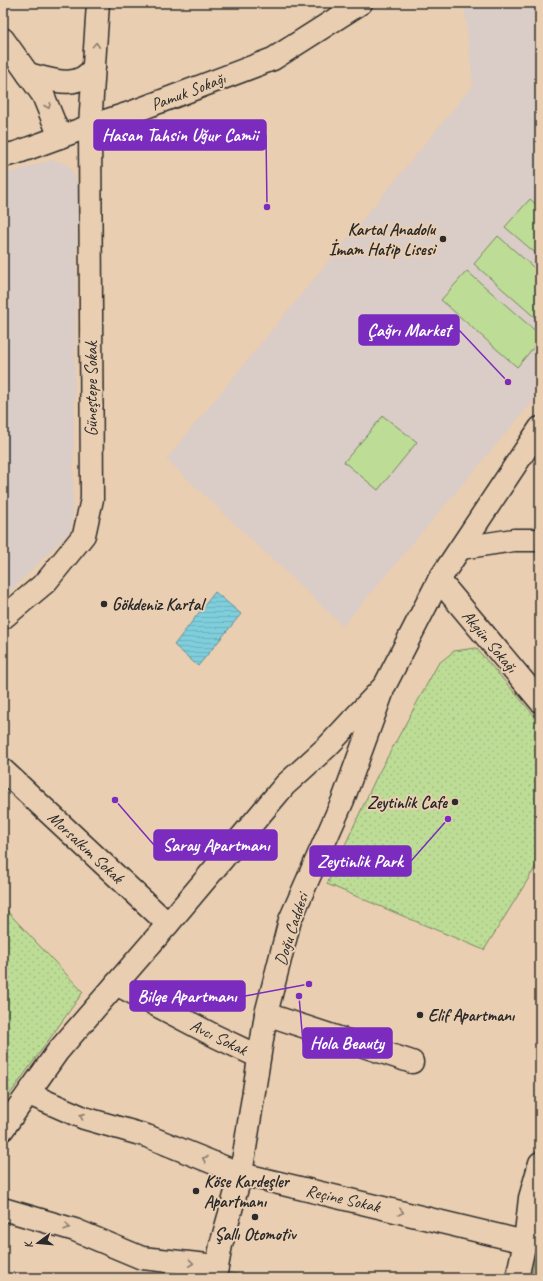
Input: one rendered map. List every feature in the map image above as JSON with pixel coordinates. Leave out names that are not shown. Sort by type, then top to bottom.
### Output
[{"type":"street","name":"Güneştepe Sokak","points":[[3,618],[46,582],[84,535],[92,499],[90,126],[98,3]]},
{"type":"street","name":"Pamuk Sokağı","points":[[3,156],[16,153],[130,113],[273,60],[361,3]]},
{"type":"street","points":[[3,39],[43,95],[60,137]]},
{"type":"street","points":[[28,74],[67,82],[80,80],[90,74],[94,67]]},
{"type":"street","points":[[3,1129],[58,1051],[168,924],[285,785],[328,746],[385,685],[439,580],[540,428]]},
{"type":"street","points":[[461,548],[514,540],[540,540]]},
{"type":"street","name":"Akgün Sokağı","points":[[439,580],[540,701]]},
{"type":"street","name":"Doğu Caddesi","points":[[216,1272],[221,1245],[241,1174],[266,1014],[290,920],[343,800],[385,685]]},
{"type":"street","points":[[328,746],[342,758],[347,770],[343,800]]},
{"type":"street","name":"Morsalkım Sokak","points":[[3,770],[168,924]]},
{"type":"street","name":"Avcı Sokak","points":[[116,984],[214,1036],[259,1057]]},
{"type":"street","points":[[266,1014],[412,1062]]},
{"type":"street","name":"Reçine Sokak","points":[[28,1094],[84,1118],[147,1136],[241,1174],[525,1242]]},
{"type":"street","points":[[517,1278],[525,1242],[530,1198],[540,1163]]},
{"type":"street","points":[[3,1209],[75,1230],[142,1258],[216,1272]]},
{"type":"shaded area","name":"Kartal Anadolu İmam Hatip Lisesi","points":[[464,3],[540,3],[540,393],[343,626],[166,459],[473,85]]},
{"type":"shaded area","points":[[52,160],[68,165],[76,178],[78,187],[73,509],[71,531],[3,598],[3,173],[12,172]]},
{"type":"green space","points":[[530,199],[540,208],[540,257],[505,227]]},
{"type":"green space","points":[[498,236],[540,273],[540,322],[474,264]]},
{"type":"green space","points":[[467,271],[540,335],[540,340],[517,367],[441,300]]},
{"type":"green space","points":[[383,416],[417,442],[378,490],[344,462]]},
{"type":"green space","points":[[476,648],[540,722],[540,860],[484,950],[327,884],[376,778],[438,664],[454,651]]},
{"type":"green space","points":[[3,907],[83,992],[3,1104]]},
{"type":"green space","points":[[539,1236],[540,1278],[531,1278]]},
{"type":"green space","points":[[225,1272],[261,1278],[224,1278]]},
{"type":"water","points":[[215,592],[241,614],[198,666],[174,645]]},
{"type":"place","name":"Hasan Tahsin Uğur Camii","points":[[267,207]]},
{"type":"place","name":"Kartal Anadolu İmam Hatip Lisesi","points":[[443,239]]},
{"type":"place","name":"Çağrı Market","points":[[508,382]]},
{"type":"place","name":"Gökdeniz Kartal","points":[[104,604]]},
{"type":"place","name":"Saray Apartmanı","points":[[115,800]]},
{"type":"place","name":"Zeytinlik Cafe","points":[[455,802]]},
{"type":"place","name":"Zeytinlik Park","points":[[448,819]]},
{"type":"place","name":"Bilge Apartmanı","points":[[309,984]]},
{"type":"place","name":"Hola Beauty","points":[[299,996]]},
{"type":"place","name":"Elif Apartmanı","points":[[420,1015]]},
{"type":"place","name":"Köse Kardeşler Apartmanı","points":[[196,1191]]},
{"type":"place","name":"Şallı Otomotiv","points":[[255,1217]]}]
